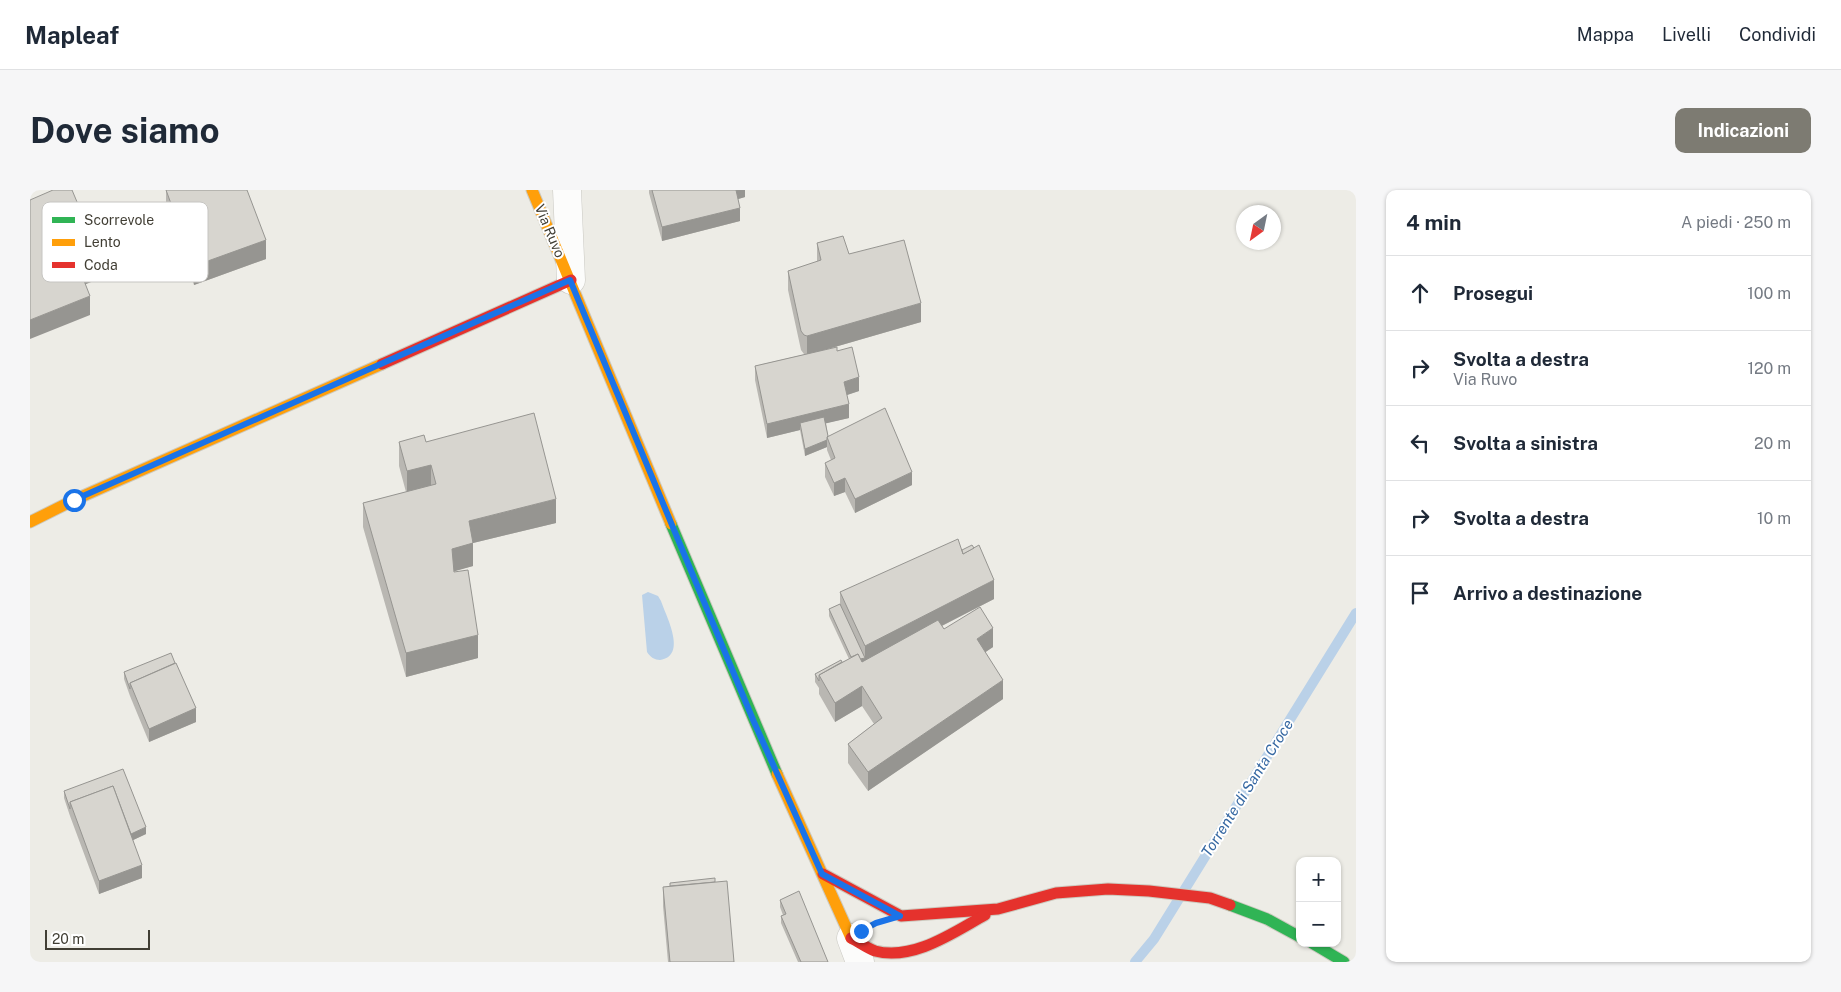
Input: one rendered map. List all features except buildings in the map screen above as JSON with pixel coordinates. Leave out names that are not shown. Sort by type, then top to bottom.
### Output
[{"type":"main road","name":"Via Ruvo","points":[[532,190],[750,713],[822,874],[857,944]]},
{"type":"main road","points":[[30,522],[83,496],[570,280]]},
{"type":"main road","points":[[822,874],[900,916]]},
{"type":"main road","points":[[884,921],[900,916],[998,909],[1056,893],[1108,889],[1149,891],[1210,898],[1267,919],[1296,935]]},
{"type":"main road","points":[[857,944],[874,950],[914,955],[998,909]]},
{"type":"main road","points":[[1319,947],[1344,962]]},
{"type":"street","points":[[567,190],[570,280]]},
{"type":"water","points":[[648,592],[658,596],[661,601],[673,635],[673,651],[668,657],[660,660],[653,658],[647,652],[642,595]]},
{"type":"waterway","name":"Torrente di Santa Croce","points":[[1135,962],[1154,939],[1356,613]]},
{"type":"traffic: fast","points":[[671,524],[777,774]]},
{"type":"traffic: fast","points":[[1230,905],[1267,919],[1296,935]]},
{"type":"traffic: fast","points":[[1319,947],[1344,962]]},
{"type":"traffic: slow","points":[[532,190],[671,524]]},
{"type":"traffic: slow","points":[[30,522],[74,500],[382,364]]},
{"type":"traffic: slow","points":[[777,774],[851,938]]},
{"type":"traffic: jam","points":[[382,364],[571,280]]},
{"type":"traffic: jam","points":[[823,874],[901,916],[998,909],[1056,893],[1108,889],[1149,891],[1210,898],[1230,905]]},
{"type":"traffic: jam","points":[[851,938],[875,951],[904,952],[933,943],[985,915]]},
{"type":"route","points":[[74,500],[570,280],[754,722],[822,874],[900,916],[876,923],[861,931]]}]
